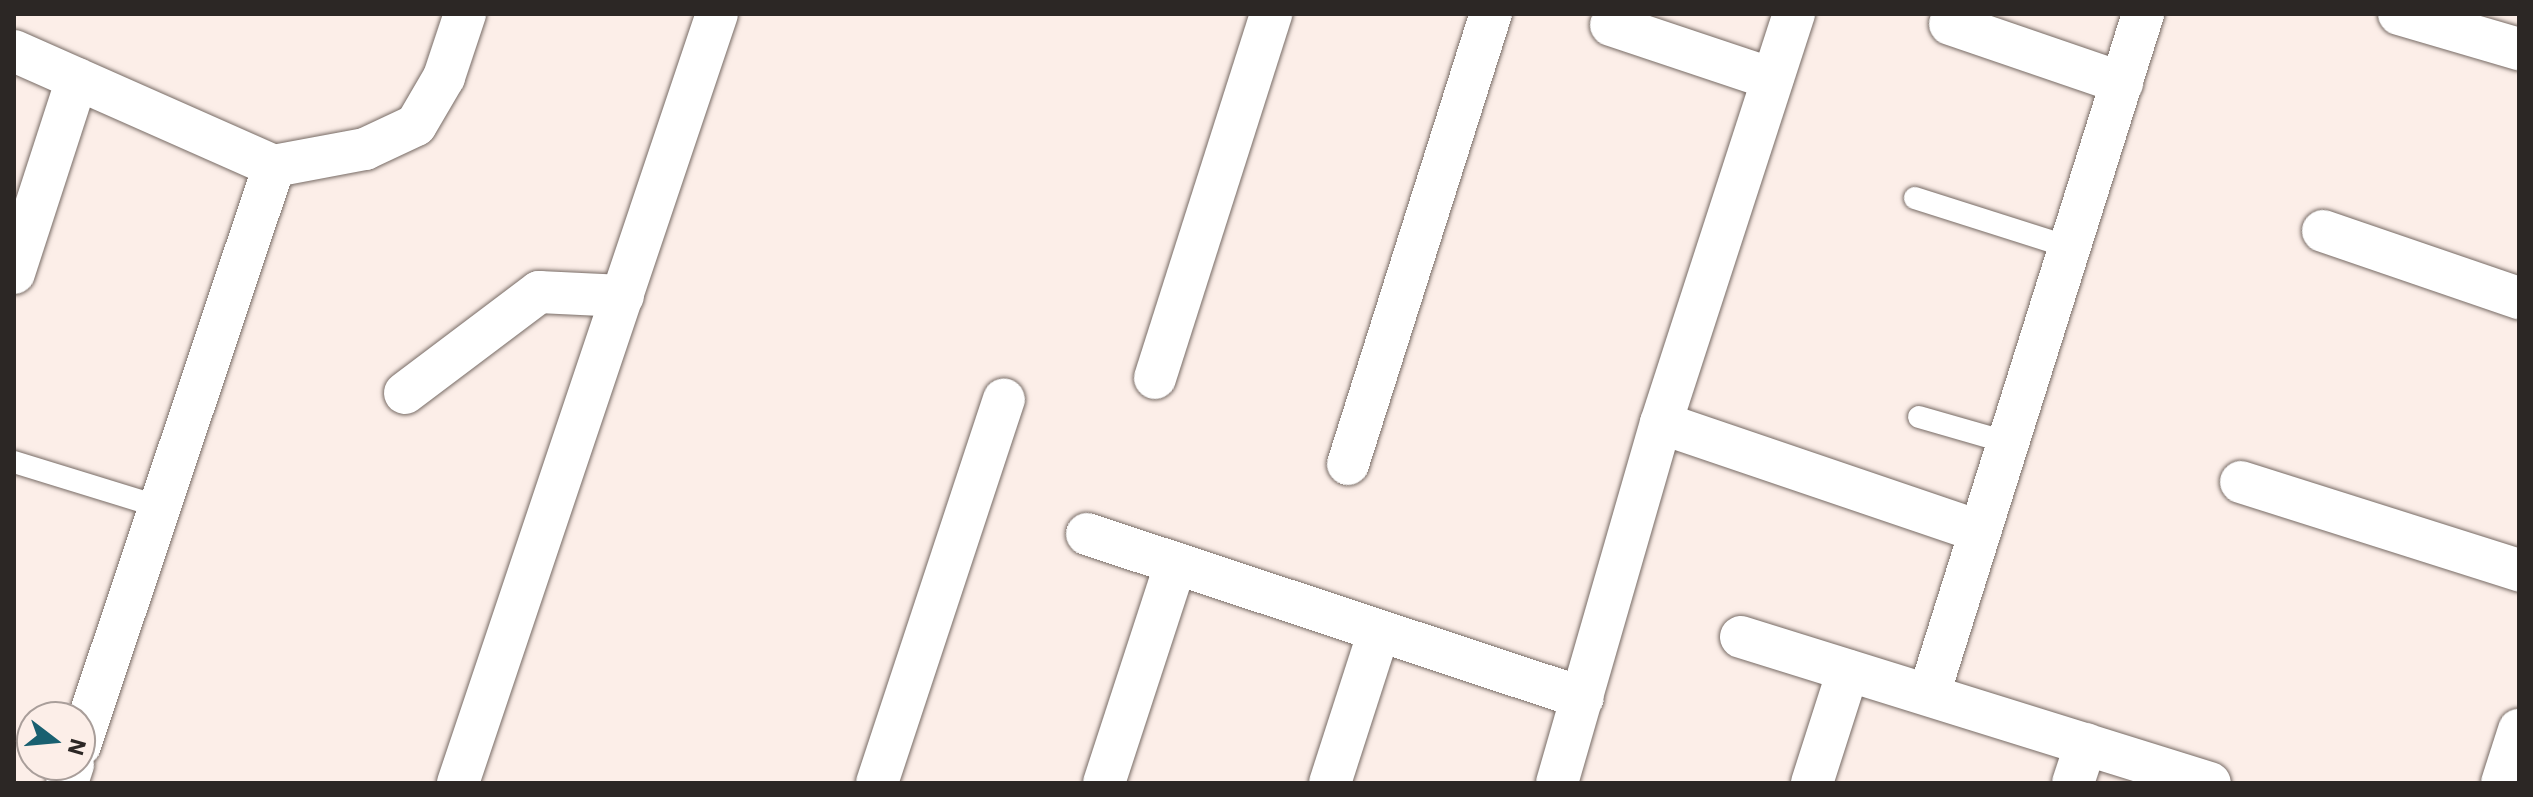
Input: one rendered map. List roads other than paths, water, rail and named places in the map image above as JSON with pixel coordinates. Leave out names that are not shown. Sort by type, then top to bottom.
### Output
[{"type":"street","points":[[14,51],[274,166],[365,149],[416,125],[444,77],[465,14]]},
{"type":"street","points":[[458,783],[717,14]]},
{"type":"street","points":[[1155,378],[1271,14]]},
{"type":"street","points":[[1348,464],[1491,14]]},
{"type":"street","points":[[1557,783],[1661,423],[1794,14]]},
{"type":"street","points":[[1929,694],[2143,14]]},
{"type":"street","points":[[2399,14],[2499,34]]},
{"type":"street","points":[[1950,24],[2122,83]]},
{"type":"street","points":[[1611,25],[1772,79]]},
{"type":"street","points":[[14,273],[77,79]]},
{"type":"street","points":[[95,701],[274,166]]},
{"type":"street","points":[[2323,231],[2519,298]]},
{"type":"street","points":[[405,393],[539,292],[623,296]]},
{"type":"street","points":[[877,783],[1004,400]]},
{"type":"street","points":[[1661,423],[1978,531]]},
{"type":"street","points":[[2241,482],[2519,570]]},
{"type":"street","points":[[1087,534],[1378,634],[1583,698]]},
{"type":"street","points":[[1104,783],[1176,563]]},
{"type":"street","points":[[1330,783],[1378,634]]},
{"type":"street","points":[[1741,637],[2210,783]]},
{"type":"street","points":[[1812,783],[1848,671]]},
{"type":"street","points":[[2502,783],[2519,730]]},
{"type":"street","points":[[2073,783],[2086,744]]},
{"type":"lane","points":[[1915,198],[2069,247]]},
{"type":"lane","points":[[1919,417],[2006,442]]},
{"type":"lane","points":[[14,462],[160,507]]}]
